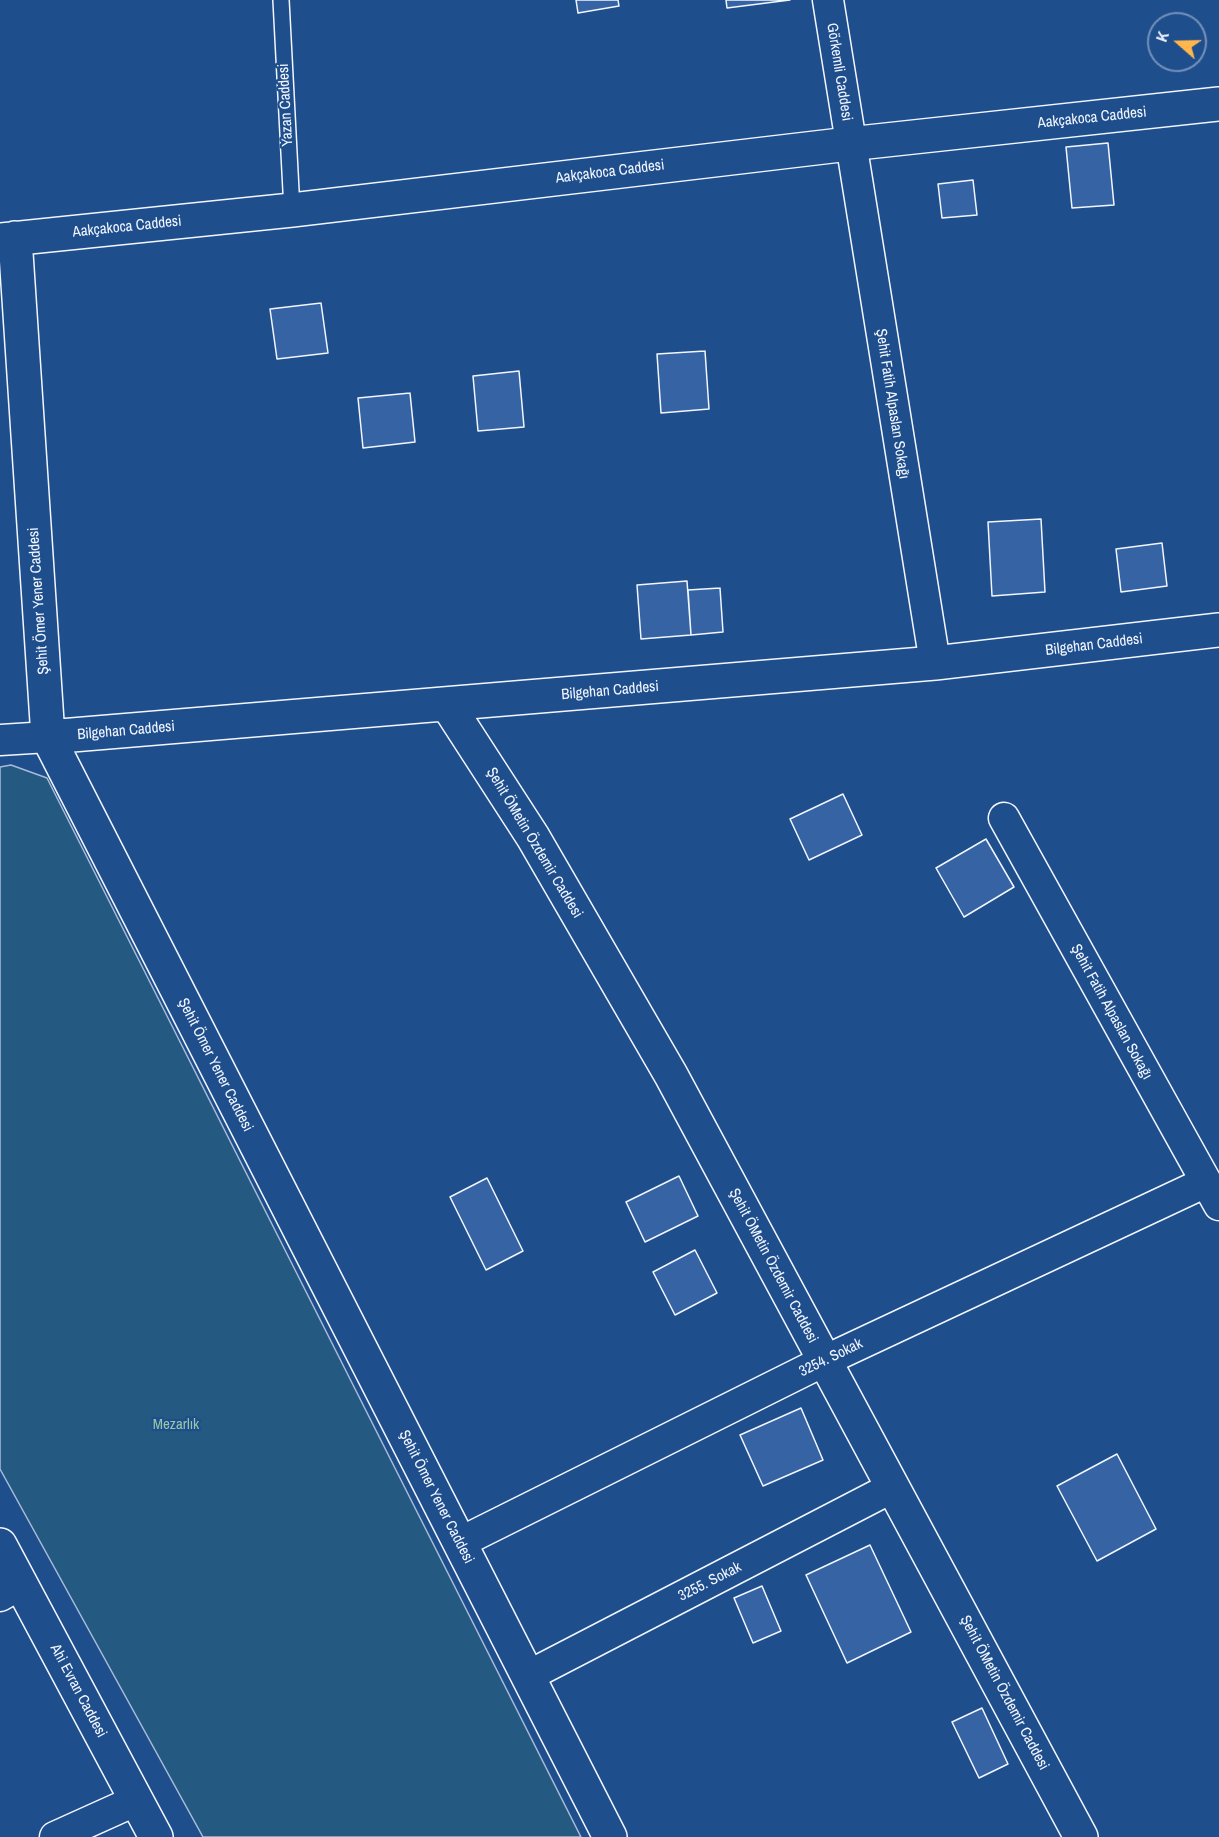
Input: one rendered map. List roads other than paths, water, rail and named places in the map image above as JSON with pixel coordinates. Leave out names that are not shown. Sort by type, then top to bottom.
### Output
[{"type":"street","name":"Görkemli Caddesi","points":[[828,0],[849,144]]},
{"type":"street","name":"Aakçakoca Caddesi","points":[[7,239],[292,210],[849,144],[1219,104]]},
{"type":"street","name":"Şehit Fatih Alpaslan Sokağı","points":[[849,144],[934,663]]},
{"type":"street","name":"Şehit Ömer Yener Caddesi","points":[[7,239],[48,737],[610,1837]]},
{"type":"street","name":"Bilgehan Caddesi","points":[[0,740],[934,663],[1219,630]]},
{"type":"street","name":"Şehit ÖMetin Özdemir Caddesi","points":[[447,704],[533,837],[671,1075],[1081,1837]]},
{"type":"street","name":"Şehit Fatih Alpaslan Sokağı","points":[[1004,818],[1213,1194]]},
{"type":"street","name":"3254. Sokak","points":[[459,1543],[824,1360],[1213,1194]]},
{"type":"street","name":"3255. Sokak","points":[[528,1676],[892,1487]]},
{"type":"street","name":"Ahi Evran Caddesi","points":[[0,1545],[10,1590],[137,1800],[156,1837]]},
{"type":"street","points":[[55,1837],[137,1800]]},
{"type":"lane","name":"Yazan Caddesi","points":[[281,0],[292,210]]},
{"type":"park label","name":"Mezarlık","points":[[176,1425]]}]
